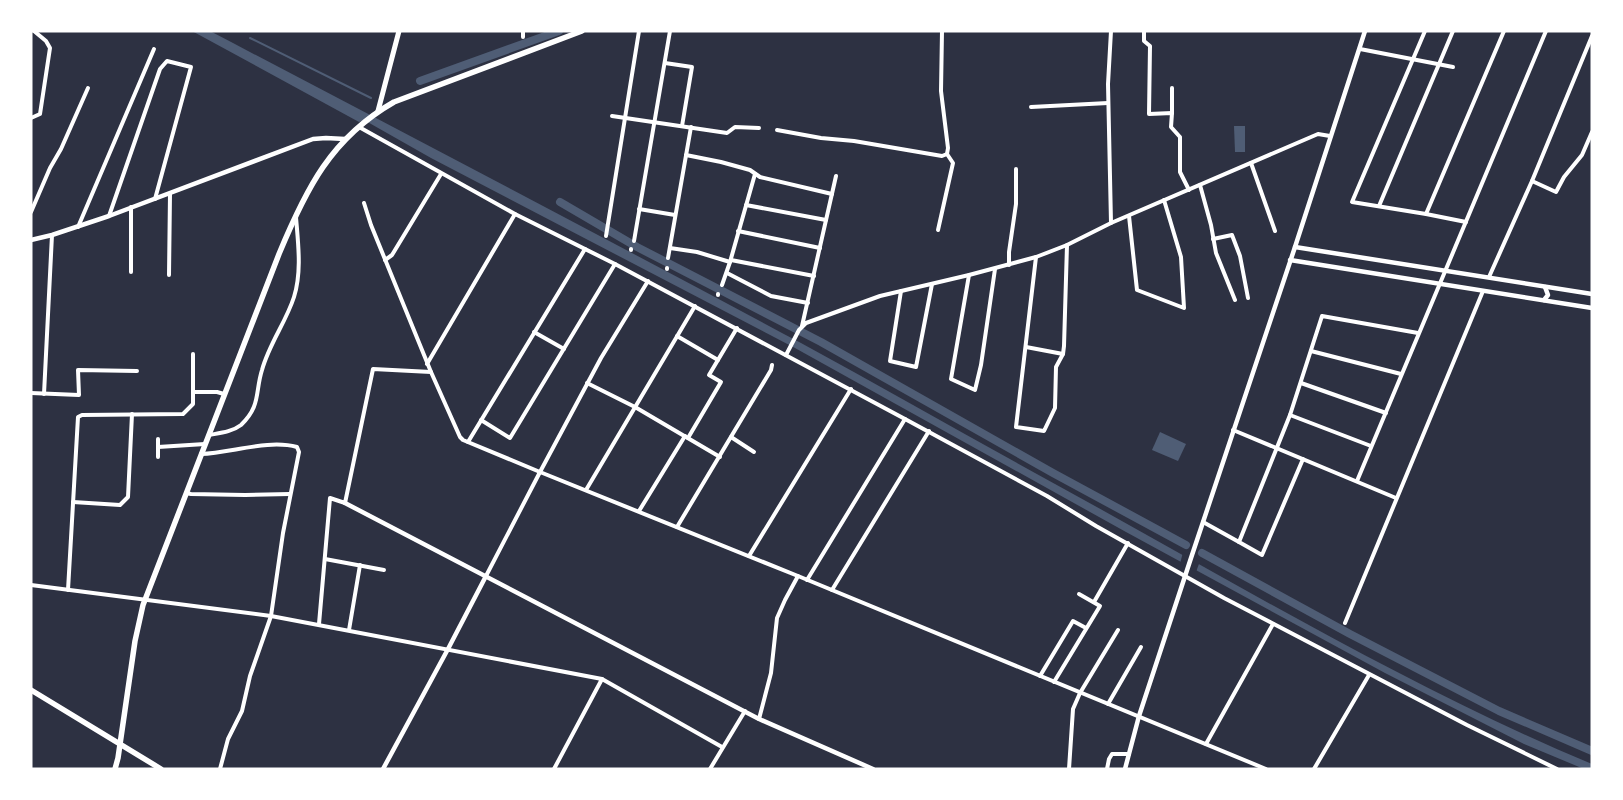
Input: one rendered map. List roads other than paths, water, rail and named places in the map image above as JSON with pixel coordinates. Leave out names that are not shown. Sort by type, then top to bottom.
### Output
[{"type":"main road","points":[[376,112],[399,31]]},
{"type":"main road","points":[[114,769],[120,745],[135,641],[144,601],[296,214],[310,186],[329,157],[345,139],[376,112],[396,101],[582,31]]},
{"type":"main road","points":[[31,690],[161,769]]},
{"type":"street","points":[[31,118],[40,114],[50,48],[46,41],[34,31]]},
{"type":"street","points":[[523,31],[523,37]]},
{"type":"street","points":[[606,234],[639,31]]},
{"type":"street","points":[[634,241],[670,31]]},
{"type":"street","points":[[938,230],[953,162],[947,154],[948,148],[941,91],[942,31]]},
{"type":"street","points":[[1111,31],[1108,103],[1111,223]]},
{"type":"street","points":[[1144,31],[1144,41],[1150,46],[1149,114],[1172,113]]},
{"type":"street","points":[[1125,769],[1139,716],[1365,31]]},
{"type":"street","points":[[1425,31],[1352,202],[1466,222]]},
{"type":"street","points":[[1379,206],[1454,31]]},
{"type":"street","points":[[1426,214],[1504,31]]},
{"type":"street","points":[[1357,481],[1546,31]]},
{"type":"street","points":[[1489,277],[1532,181],[1592,36]]},
{"type":"street","points":[[78,227],[154,48]]},
{"type":"street","points":[[1360,49],[1453,67]]},
{"type":"street","points":[[109,216],[160,69],[167,61],[191,67],[155,199]]},
{"type":"street","points":[[665,63],[692,67],[682,126]]},
{"type":"street","points":[[31,212],[88,88]]},
{"type":"street","points":[[1172,88],[1171,127],[1180,136],[1180,172],[1189,190]]},
{"type":"street","points":[[1030,107],[1108,103]]},
{"type":"street","points":[[612,116],[727,134],[734,127],[759,128]]},
{"type":"street","points":[[360,126],[441,174],[515,214],[648,281],[851,389],[1274,624],[1491,738],[1557,769]]},
{"type":"street","points":[[668,258],[691,127]]},
{"type":"street","points":[[777,130],[942,156],[947,154]]},
{"type":"street","points":[[1532,181],[1556,192],[1564,177],[1582,155],[1592,132]]},
{"type":"street","points":[[799,330],[856,304],[1036,257],[1318,134],[1330,136]]},
{"type":"street","points":[[31,240],[109,216],[313,139],[345,139]]},
{"type":"street","points":[[686,155],[750,170],[755,174],[796,187],[832,194]]},
{"type":"street","points":[[1251,163],[1275,231]]},
{"type":"street","points":[[1009,265],[1016,204],[1016,169]]},
{"type":"street","points":[[385,260],[392,255],[441,174]]},
{"type":"street","points":[[722,286],[731,261],[755,174]]},
{"type":"street","points":[[786,355],[799,330],[808,303],[836,176]]},
{"type":"street","points":[[1200,185],[1211,225],[1216,253],[1235,300]]},
{"type":"street","points":[[169,275],[170,194]]},
{"type":"street","points":[[1130,216],[1137,290],[1184,308],[1181,257],[1164,200]]},
{"type":"street","points":[[364,203],[427,364],[460,437],[540,472],[678,526],[1266,769]]},
{"type":"street","points":[[746,205],[826,220]]},
{"type":"street","points":[[131,272],[132,207]]},
{"type":"street","points":[[639,209],[676,215]]},
{"type":"street","points":[[208,435],[231,431],[240,425],[253,410],[259,394],[258,383],[262,368],[294,296],[299,253],[296,214]]},
{"type":"street","points":[[427,364],[515,214]]},
{"type":"street","points":[[738,232],[820,248]]},
{"type":"street","points":[[44,394],[52,235]]},
{"type":"street","points":[[1213,239],[1232,235],[1240,256],[1248,298]]},
{"type":"street","points":[[1036,257],[1016,427],[1044,431],[1054,408],[1056,367],[1063,354],[1067,245]]},
{"type":"street","points":[[1295,246],[1592,294]]},
{"type":"street","points":[[670,248],[814,276]]},
{"type":"street","points":[[468,442],[585,249]]},
{"type":"street","points":[[1290,260],[1592,308]]},
{"type":"street","points":[[481,420],[510,438],[615,264]]},
{"type":"street","points":[[969,275],[952,379],[975,390],[981,365],[995,268]]},
{"type":"street","points":[[727,273],[771,296],[808,303]]},
{"type":"street","points":[[383,769],[587,383],[648,281]]},
{"type":"street","points":[[901,291],[890,361],[916,366],[932,284]]},
{"type":"street","points":[[1544,300],[1548,295],[1545,286]]},
{"type":"street","points":[[1345,623],[1483,291]]},
{"type":"street","points":[[586,490],[695,306]]},
{"type":"street","points":[[1239,542],[1278,448],[1322,316],[1418,334]]},
{"type":"street","points":[[639,511],[720,382],[709,375],[737,328]]},
{"type":"street","points":[[534,332],[564,349]]},
{"type":"street","points":[[677,336],[718,360]]},
{"type":"street","points":[[1026,347],[1063,354]]},
{"type":"street","points":[[1311,351],[1401,374]]},
{"type":"street","points":[[68,590],[78,417],[82,415],[183,414],[193,404],[193,354]]},
{"type":"street","points":[[678,526],[771,370],[772,365]]},
{"type":"street","points":[[345,503],[373,368],[431,372]]},
{"type":"street","points":[[31,393],[79,395],[78,370],[137,371]]},
{"type":"street","points":[[587,383],[635,407],[720,457]]},
{"type":"street","points":[[1301,383],[1386,413]]},
{"type":"street","points":[[749,556],[851,389]]},
{"type":"street","points":[[193,392],[217,392],[224,394]]},
{"type":"street","points":[[72,502],[120,505],[128,498],[132,414]]},
{"type":"street","points":[[1290,415],[1371,446]]},
{"type":"street","points":[[807,580],[905,419]]},
{"type":"street","points":[[1233,430],[1396,498]]},
{"type":"street","points":[[832,590],[929,432]]},
{"type":"street","points":[[731,437],[754,452]]},
{"type":"street","points":[[158,439],[158,457]]},
{"type":"street","points":[[158,447],[205,444]]},
{"type":"street","points":[[201,454],[284,445],[297,447],[299,452],[290,494],[271,616],[250,676],[242,711],[228,739],[220,769]]},
{"type":"street","points":[[1203,522],[1262,555],[1303,459]]},
{"type":"street","points":[[186,493],[290,494]]},
{"type":"street","points":[[319,624],[330,498],[345,503],[759,718],[873,769]]},
{"type":"street","points":[[1094,602],[1128,543]]},
{"type":"street","points":[[325,559],[384,570]]},
{"type":"street","points":[[349,630],[360,565]]},
{"type":"street","points":[[759,718],[771,673],[778,618],[798,576]]},
{"type":"street","points":[[31,585],[271,616],[602,679],[722,747]]},
{"type":"street","points":[[1054,682],[1100,606],[1079,594]]},
{"type":"street","points":[[1040,676],[1073,621],[1086,628]]},
{"type":"street","points":[[1206,744],[1274,624]]},
{"type":"street","points":[[1069,769],[1074,709],[1080,693],[1118,630]]},
{"type":"street","points":[[1108,704],[1141,647]]},
{"type":"street","points":[[1314,769],[1369,675]]},
{"type":"street","points":[[554,769],[602,679]]},
{"type":"street","points":[[710,769],[745,711]]},
{"type":"street","points":[[1107,769],[1112,754],[1128,754]]},
{"type":"water","points":[[192,31],[210,31],[506,187],[801,343],[1379,663],[1520,732],[1592,764],[1592,769],[1584,769],[1524,744],[1385,673],[795,348],[431,158],[364,120],[359,122]]},
{"type":"water","points":[[1234,126],[1245,126],[1245,152],[1235,152]]},
{"type":"water","points":[[1160,432],[1186,444],[1178,461],[1152,450]]},
{"type":"waterway","points":[[420,81],[559,31]]},
{"type":"waterway","points":[[250,38],[371,98]]},
{"type":"waterway","points":[[560,202],[637,247],[821,342],[1053,473],[1186,545]]},
{"type":"waterway","points":[[1202,553],[1350,634],[1499,711],[1592,751]]}]
